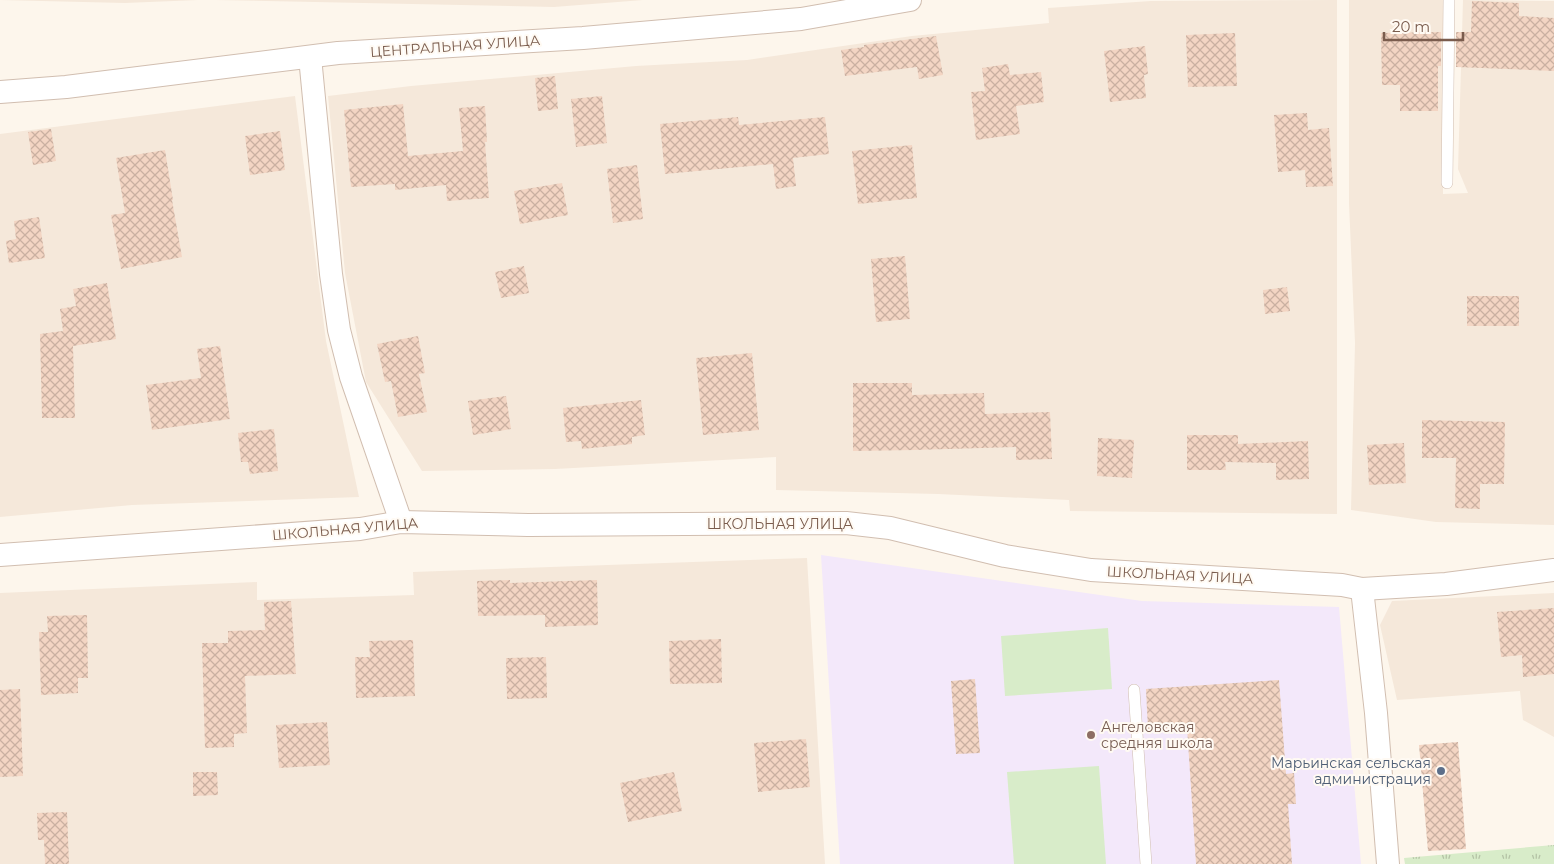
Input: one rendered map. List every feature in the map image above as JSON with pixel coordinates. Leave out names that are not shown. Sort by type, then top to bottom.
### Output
[{"type":"street","name":"ЦЕНТРАЛЬНАЯ УЛИЦА","points":[[0,92],[66,87],[338,53],[583,38],[791,20],[910,0]]},
{"type":"street","points":[[310,57],[331,274],[339,330],[351,377],[401,522]]},
{"type":"street","name":"ШКОЛЬНАЯ УЛИЦА","points":[[0,555],[360,529],[401,522],[528,525],[846,523],[890,528],[1005,556],[1091,570],[1342,585],[1362,589],[1446,584],[1554,570]]},
{"type":"street","points":[[1362,589],[1376,713],[1388,864]]},
{"type":"lane","points":[[1447,183],[1449,0]]},
{"type":"lane","points":[[1134,690],[1146,864]]},
{"type":"shaded area","points":[[0,0],[198,0],[125,3]]},
{"type":"shaded area","points":[[215,0],[643,0],[554,7]]},
{"type":"shaded area","points":[[1337,0],[1337,514],[1070,511],[1069,500],[938,494],[776,490],[776,457],[555,469],[422,471],[366,382],[345,273],[328,96],[411,86],[636,66],[747,60],[912,36],[1049,23],[1048,8],[1151,1]]},
{"type":"shaded area","points":[[1349,0],[1443,0],[1443,194],[1468,193],[1458,169],[1463,0],[1554,1],[1554,525],[1436,522],[1351,510],[1355,343],[1349,203]]},
{"type":"shaded area","points":[[295,96],[326,341],[359,497],[132,505],[0,517],[0,134]]},
{"type":"shaded area","name":"Ангеловская средняя школа","points":[[821,555],[1142,601],[1339,607],[1361,864],[840,864]]},
{"type":"shaded area","points":[[807,558],[825,864],[0,864],[0,593],[257,582],[257,600],[414,595],[413,572]]},
{"type":"shaded area","points":[[1554,593],[1554,737],[1523,720],[1520,691],[1397,700],[1380,625],[1392,601]]},
{"type":"green space","points":[[1108,628],[1112,689],[1005,696],[1001,636]]},
{"type":"green space","points":[[1099,766],[1106,864],[1014,864],[1007,772]]},
{"type":"green space","points":[[1554,845],[1554,864],[1405,864],[1404,858]]},
{"type":"building","points":[[1472,1],[1519,3],[1519,16],[1554,18],[1554,71],[1456,67],[1456,32],[1471,32]]},
{"type":"building","points":[[1441,32],[1441,66],[1438,66],[1438,111],[1400,111],[1400,85],[1382,85],[1381,33]]},
{"type":"building","points":[[1235,33],[1237,86],[1188,87],[1186,35]]},
{"type":"building","points":[[936,36],[943,75],[919,79],[917,67],[845,76],[841,50],[864,47],[864,45]]},
{"type":"building","points":[[1145,46],[1148,74],[1144,75],[1146,98],[1110,102],[1104,51]]},
{"type":"building","points":[[1008,64],[1010,75],[1041,72],[1044,102],[1016,106],[1020,134],[976,140],[971,92],[985,91],[982,68]]},
{"type":"building","points":[[555,76],[558,109],[538,111],[535,78]]},
{"type":"building","points":[[602,96],[607,143],[576,147],[571,99]]},
{"type":"building","points":[[403,104],[408,156],[463,151],[459,108],[485,106],[487,142],[485,142],[489,198],[447,201],[446,185],[395,190],[395,184],[351,187],[344,110]]},
{"type":"building","points":[[1307,113],[1308,130],[1329,128],[1333,186],[1306,187],[1305,170],[1278,172],[1274,115]]},
{"type":"building","points":[[738,117],[739,125],[825,117],[829,154],[793,158],[796,186],[776,189],[773,164],[665,174],[660,124]]},
{"type":"building","points":[[51,129],[56,161],[33,165],[28,132]]},
{"type":"building","points":[[280,131],[285,170],[250,175],[245,136]]},
{"type":"building","points":[[912,145],[917,198],[858,204],[852,151]]},
{"type":"building","points":[[165,150],[182,257],[121,269],[111,215],[125,213],[116,158]]},
{"type":"building","points":[[637,165],[643,219],[613,223],[607,169]]},
{"type":"building","points":[[562,183],[568,215],[520,224],[514,191]]},
{"type":"building","points":[[39,217],[45,258],[9,263],[6,241],[16,239],[14,221]]},
{"type":"building","points":[[905,256],[910,319],[876,322],[871,259]]},
{"type":"building","points":[[524,266],[529,293],[501,298],[495,272]]},
{"type":"building","points":[[107,283],[116,339],[73,346],[75,418],[42,418],[40,334],[63,331],[60,309],[76,306],[73,289]]},
{"type":"building","points":[[1287,287],[1290,311],[1265,314],[1263,290]]},
{"type":"building","points":[[1467,296],[1519,296],[1519,326],[1467,326]]},
{"type":"building","points":[[418,336],[425,373],[419,374],[427,412],[398,417],[391,381],[385,382],[377,344]]},
{"type":"building","points":[[220,346],[230,419],[152,430],[146,385],[201,378],[197,349]]},
{"type":"building","points":[[752,353],[759,430],[703,435],[696,358]]},
{"type":"building","points":[[853,383],[912,383],[912,395],[984,393],[985,414],[1050,412],[1052,459],[1016,460],[1016,447],[853,451]]},
{"type":"building","points":[[506,396],[511,429],[473,435],[468,401]]},
{"type":"building","points":[[641,400],[645,435],[632,437],[632,444],[582,449],[581,441],[566,442],[563,408]]},
{"type":"building","points":[[1422,420],[1505,422],[1504,484],[1480,484],[1480,509],[1455,508],[1456,458],[1422,458]]},
{"type":"building","points":[[274,429],[278,471],[250,474],[248,462],[241,462],[238,433]]},
{"type":"building","points":[[1187,435],[1238,435],[1238,444],[1308,441],[1309,479],[1276,480],[1276,463],[1225,462],[1226,470],[1187,470]]},
{"type":"building","points":[[1098,438],[1134,440],[1132,478],[1097,476]]},
{"type":"building","points":[[1404,443],[1406,483],[1369,485],[1367,445]]},
{"type":"building","points":[[510,580],[510,583],[597,580],[598,625],[545,627],[545,615],[478,616],[477,581]]},
{"type":"building","points":[[291,601],[296,674],[245,676],[247,733],[234,734],[234,747],[205,748],[202,643],[228,643],[228,631],[265,630],[264,602]]},
{"type":"building","points":[[1554,608],[1554,674],[1523,677],[1522,655],[1501,657],[1497,612]]},
{"type":"building","points":[[87,615],[88,678],[78,678],[78,693],[41,695],[39,632],[48,632],[47,616]]},
{"type":"building","points":[[721,639],[722,683],[670,684],[669,641]]},
{"type":"building","points":[[413,640],[415,696],[356,698],[355,657],[370,657],[369,641]]},
{"type":"building","points":[[546,657],[547,698],[507,699],[506,658]]},
{"type":"building","points":[[975,679],[980,753],[956,754],[951,681]]},
{"type":"building","points":[[1279,680],[1286,774],[1294,773],[1295,787],[1296,804],[1288,804],[1292,864],[1196,864],[1187,727],[1148,730],[1146,689]]},
{"type":"building","points":[[20,689],[23,776],[0,777],[0,690]]},
{"type":"building","points":[[327,722],[330,765],[279,768],[276,725]]},
{"type":"building","points":[[806,739],[810,787],[758,792],[754,743]]},
{"type":"building","name":"Марьинская сельская администрация","points":[[1458,742],[1466,849],[1428,851],[1419,745]]},
{"type":"building","points":[[193,772],[217,772],[218,795],[193,796]]},
{"type":"building","points":[[674,772],[682,811],[628,822],[620,783]]},
{"type":"building","points":[[67,812],[69,864],[45,864],[44,840],[38,840],[37,813]]},
{"type":"place","name":"Ангеловская средняя школа","points":[[1091,735]]},
{"type":"place","name":"Марьинская сельская администрация","points":[[1441,771]]}]
